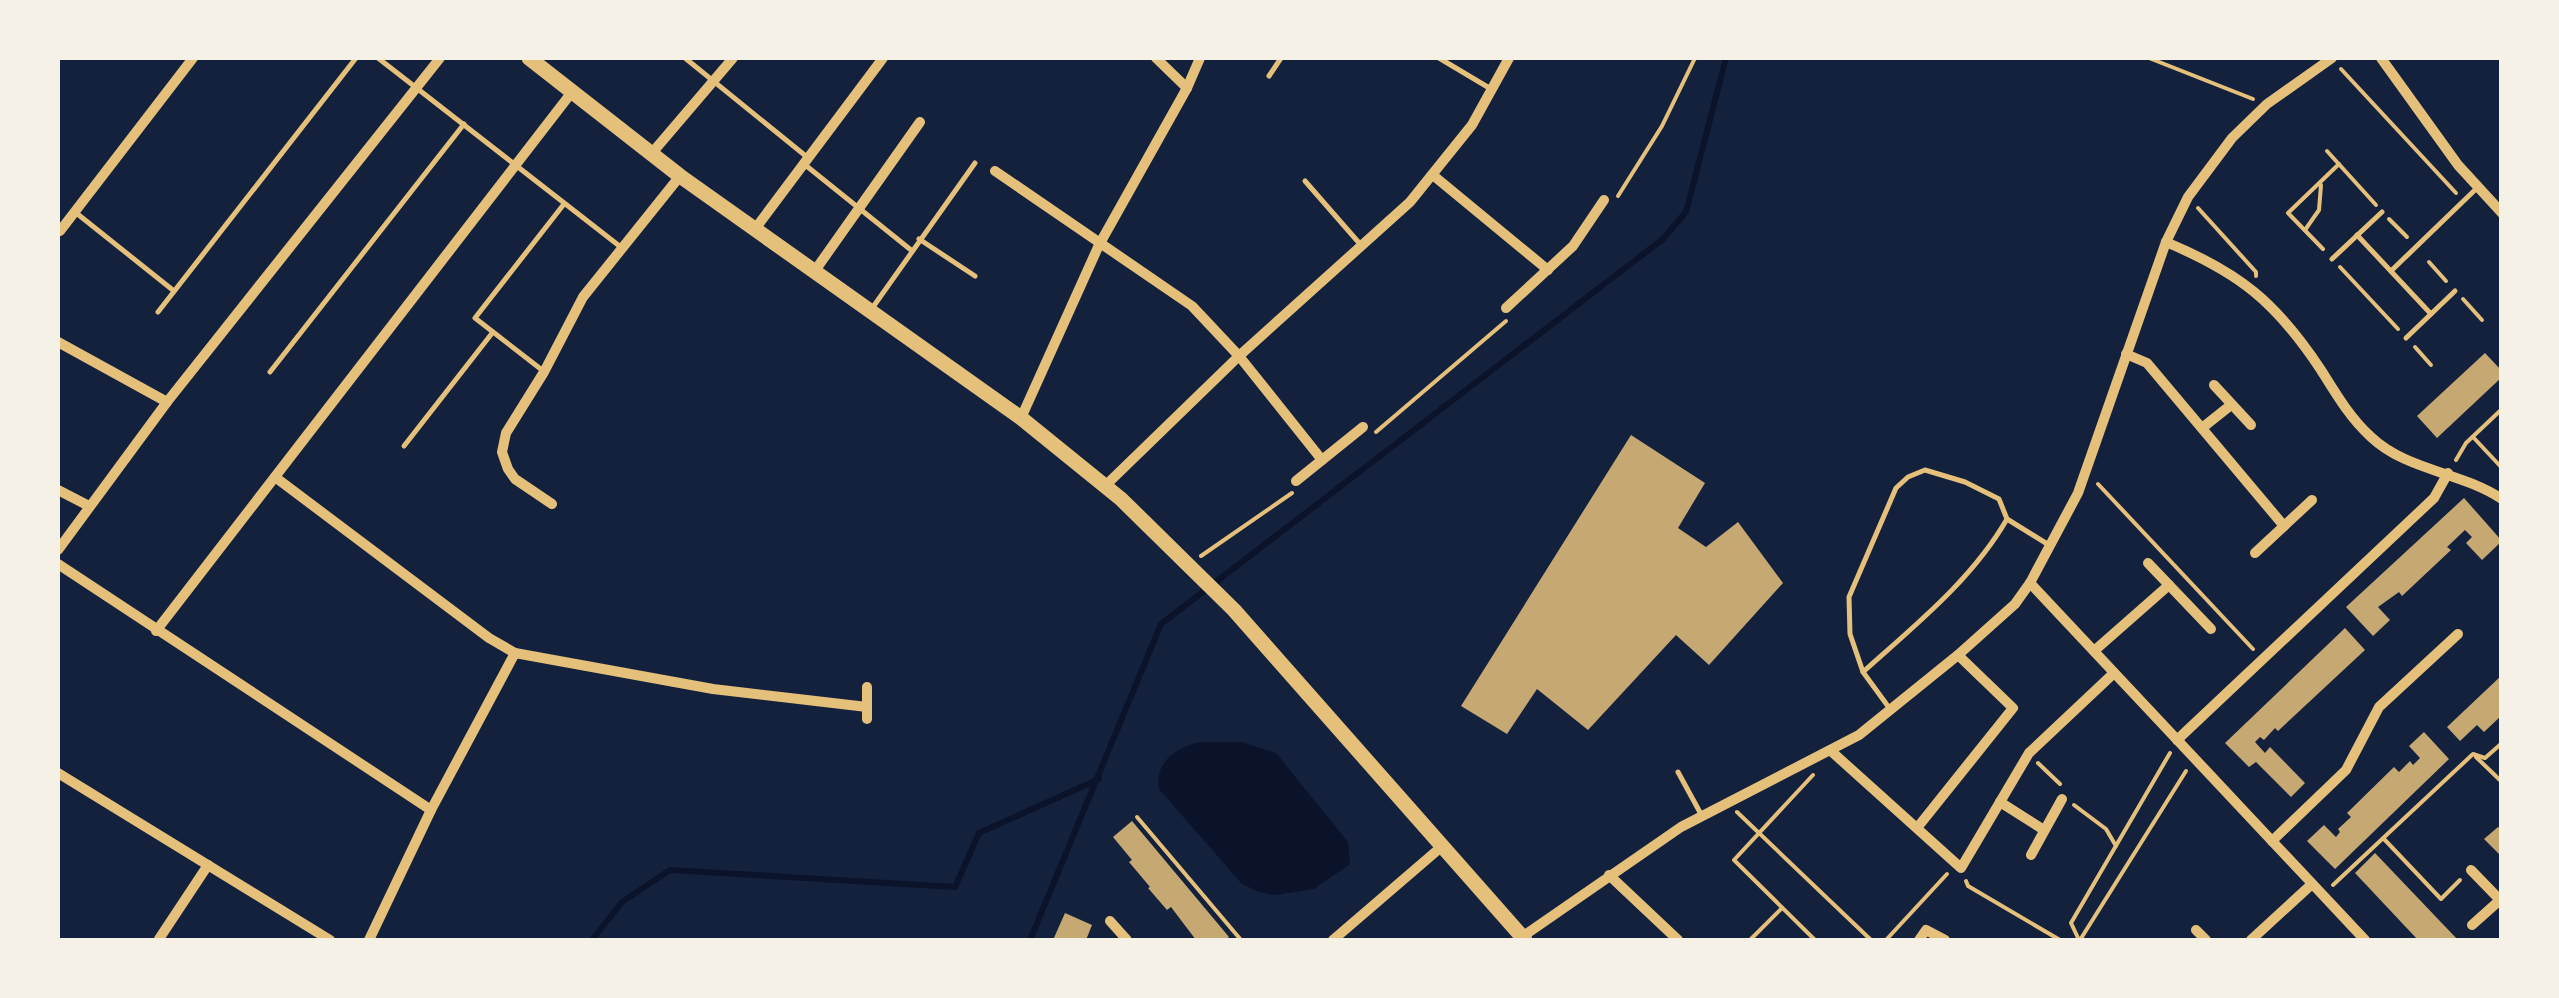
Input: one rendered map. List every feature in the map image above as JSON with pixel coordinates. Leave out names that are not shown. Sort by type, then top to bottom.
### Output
[{"type":"main road","points":[[529,58],[680,176],[1021,418],[1106,486],[1216,592],[1523,939]]},
{"type":"street","points":[[58,550],[167,402],[440,58]]},
{"type":"street","points":[[652,153],[734,58]]},
{"type":"street","points":[[755,229],[882,58]]},
{"type":"street","points":[[1156,58],[1187,88]]},
{"type":"street","points":[[1021,418],[1099,244],[1200,58]]},
{"type":"street","points":[[1106,486],[1238,356],[1434,176],[1472,125],[1509,58]]},
{"type":"street","points":[[1523,939],[1608,875],[1702,816],[1826,754],[1958,655],[2014,604],[2051,546],[2086,472],[2166,242],[2188,197],[2232,138],[2267,104],[2331,58]]},
{"type":"street","points":[[2381,58],[2478,188],[2502,213]]},
{"type":"street","points":[[60,232],[189,59]]},
{"type":"street","points":[[156,631],[572,92]]},
{"type":"street","points":[[814,272],[920,122]]},
{"type":"street","points":[[995,171],[1182,297],[1211,324],[1322,460]]},
{"type":"street","points":[[552,504],[514,479],[502,452],[506,433],[544,372],[583,297],[680,176]]},
{"type":"street","points":[[1434,176],[1548,270]]},
{"type":"street","points":[[1506,308],[1573,246],[1604,200]]},
{"type":"street","points":[[2166,242],[2208,260],[2256,291],[2299,339],[2337,398],[2374,441],[2416,464],[2486,488],[2502,498]]},
{"type":"street","points":[[58,342],[167,402]]},
{"type":"street","points":[[2126,354],[2147,363],[2284,526]]},
{"type":"street","points":[[2214,385],[2251,426]]},
{"type":"street","points":[[2202,428],[2231,405]]},
{"type":"street","points":[[1296,481],[1363,427]]},
{"type":"street","points":[[2177,740],[2434,498],[2448,473]]},
{"type":"street","points":[[275,476],[489,638],[515,653],[713,690],[867,713],[867,687]]},
{"type":"street","points":[[58,490],[88,506]]},
{"type":"street","points":[[2256,552],[2312,500]]},
{"type":"street","points":[[2148,563],[2211,630]]},
{"type":"street","points":[[58,564],[431,810]]},
{"type":"street","points":[[2030,583],[2364,940]]},
{"type":"street","points":[[2094,651],[2170,586]]},
{"type":"street","points":[[2272,841],[2346,770],[2379,707],[2458,634]]},
{"type":"street","points":[[369,940],[431,810],[515,653]]},
{"type":"street","points":[[1917,828],[2013,708],[1958,655]]},
{"type":"street","points":[[1826,754],[1959,865],[2029,753],[2114,672]]},
{"type":"street","points":[[58,773],[330,940]]},
{"type":"street","points":[[2031,855],[2062,800]]},
{"type":"street","points":[[2000,802],[2044,830]]},
{"type":"street","points":[[1333,940],[1440,848]]},
{"type":"street","points":[[159,939],[208,865]]},
{"type":"street","points":[[2471,870],[2501,901],[2472,925]]},
{"type":"street","points":[[1608,875],[1678,940]]},
{"type":"street","points":[[2251,940],[2312,884]]},
{"type":"street","points":[[1110,921],[1127,940]]},
{"type":"street","points":[[1920,940],[1926,930],[1944,940]]},
{"type":"street","points":[[2196,930],[2206,940]]},
{"type":"lane","points":[[158,312],[356,58]]},
{"type":"lane","points":[[378,58],[622,248]]},
{"type":"lane","points":[[685,58],[911,250]]},
{"type":"lane","points":[[1269,76],[1281,58]]},
{"type":"lane","points":[[1439,58],[1491,89]]},
{"type":"lane","points":[[270,372],[464,124]]},
{"type":"lane","points":[[870,312],[975,163]]},
{"type":"lane","points":[[1305,181],[1362,246]]},
{"type":"lane","points":[[2391,271],[2478,188]]},
{"type":"lane","points":[[544,372],[476,318],[565,203]]},
{"type":"lane","points":[[75,212],[174,291]]},
{"type":"lane","points":[[2332,258],[2382,212]]},
{"type":"lane","points":[[2357,234],[2432,314]]},
{"type":"lane","points":[[919,239],[974,276]]},
{"type":"lane","points":[[2406,338],[2455,291]]},
{"type":"lane","points":[[404,446],[494,332]]},
{"type":"lane","points":[[1890,709],[1863,672],[1850,634],[1849,597],[1896,488],[1908,477],[1925,470],[1965,482],[1999,499],[2008,519],[2051,546]]},
{"type":"lane","points":[[1863,672],[1988,552],[2008,519]]},
{"type":"lane","points":[[1678,772],[1702,816]]},
{"type":"path","points":[[2149,58],[2267,104]]},
{"type":"path","points":[[2331,58],[2457,193],[2445,204]]},
{"type":"path","points":[[2326,151],[2409,240]]},
{"type":"path","points":[[2339,164],[2288,213],[2431,365]]},
{"type":"path","points":[[2304,230],[2319,210],[2321,182]]},
{"type":"path","points":[[2188,197],[2256,272],[2256,291]]},
{"type":"path","points":[[2448,473],[2473,436],[2502,409]]},
{"type":"path","points":[[2473,436],[2502,468]]},
{"type":"path","points":[[2086,472],[2263,659]]},
{"type":"path","points":[[2079,940],[2072,923],[2177,740]]},
{"type":"path","points":[[2474,754],[2485,758],[2502,743]]},
{"type":"path","points":[[1815,940],[1734,860],[1812,778],[1826,754]]},
{"type":"path","points":[[2474,754],[2502,782]]},
{"type":"path","points":[[2322,896],[2474,754]]},
{"type":"path","points":[[2079,940],[2194,758]]},
{"type":"path","points":[[1727,802],[1871,940]]},
{"type":"path","points":[[1138,817],[1241,940]]},
{"type":"path","points":[[2384,839],[2441,898],[2471,870]]},
{"type":"path","points":[[1886,940],[1959,865],[1968,886],[2060,940]]},
{"type":"path","points":[[1750,940],[1782,908]]},
{"type":"water","points":[[1200,742],[1242,742],[1276,753],[1348,842],[1350,864],[1314,889],[1275,895],[1242,884],[1159,789],[1160,771],[1169,757]]},
{"type":"building","points":[[2485,353],[2502,371],[2502,377],[2437,438],[2417,416]]},
{"type":"building","points":[[1631,435],[1705,483],[1678,528],[1706,547],[1738,522],[1783,583],[1709,665],[1676,635],[1588,730],[1537,689],[1507,734],[1461,706]]},
{"type":"building","points":[[2464,498],[2502,541],[2482,560],[2466,543],[2472,537],[2465,530],[2447,547],[2451,550],[2402,596],[2399,592],[2378,607],[2390,620],[2373,636],[2346,607]]},
{"type":"building","points":[[2345,628],[2365,650],[2278,731],[2275,728],[2264,740],[2260,737],[2255,742],[2265,753],[2270,747],[2305,783],[2291,797],[2256,762],[2249,767],[2225,743]]},
{"type":"building","points":[[2502,675],[2502,715],[2484,732],[2477,725],[2460,741],[2447,727]]},
{"type":"building","points":[[2424,732],[2449,759],[2335,869],[2307,841],[2324,825],[2336,837],[2338,829],[2351,817],[2347,813],[2394,767],[2399,772],[2410,761],[2413,765],[2420,758],[2409,746]]},
{"type":"building","points":[[1132,821],[1229,937],[1196,940],[1171,907],[1167,910],[1148,888],[1113,837]]},
{"type":"building","points":[[2498,827],[2502,830],[2502,857],[2484,839]]},
{"type":"building","points":[[2375,853],[2458,940],[2418,940],[2355,873]]},
{"type":"building","points":[[1065,913],[1092,925],[1086,940],[1053,940]]},
{"type":"waterway","points":[[1030,940],[1161,624],[1663,239],[1686,212],[1726,58]]},
{"type":"waterway","points":[[592,940],[622,902],[670,870],[955,887],[979,833],[1099,779]]}]
